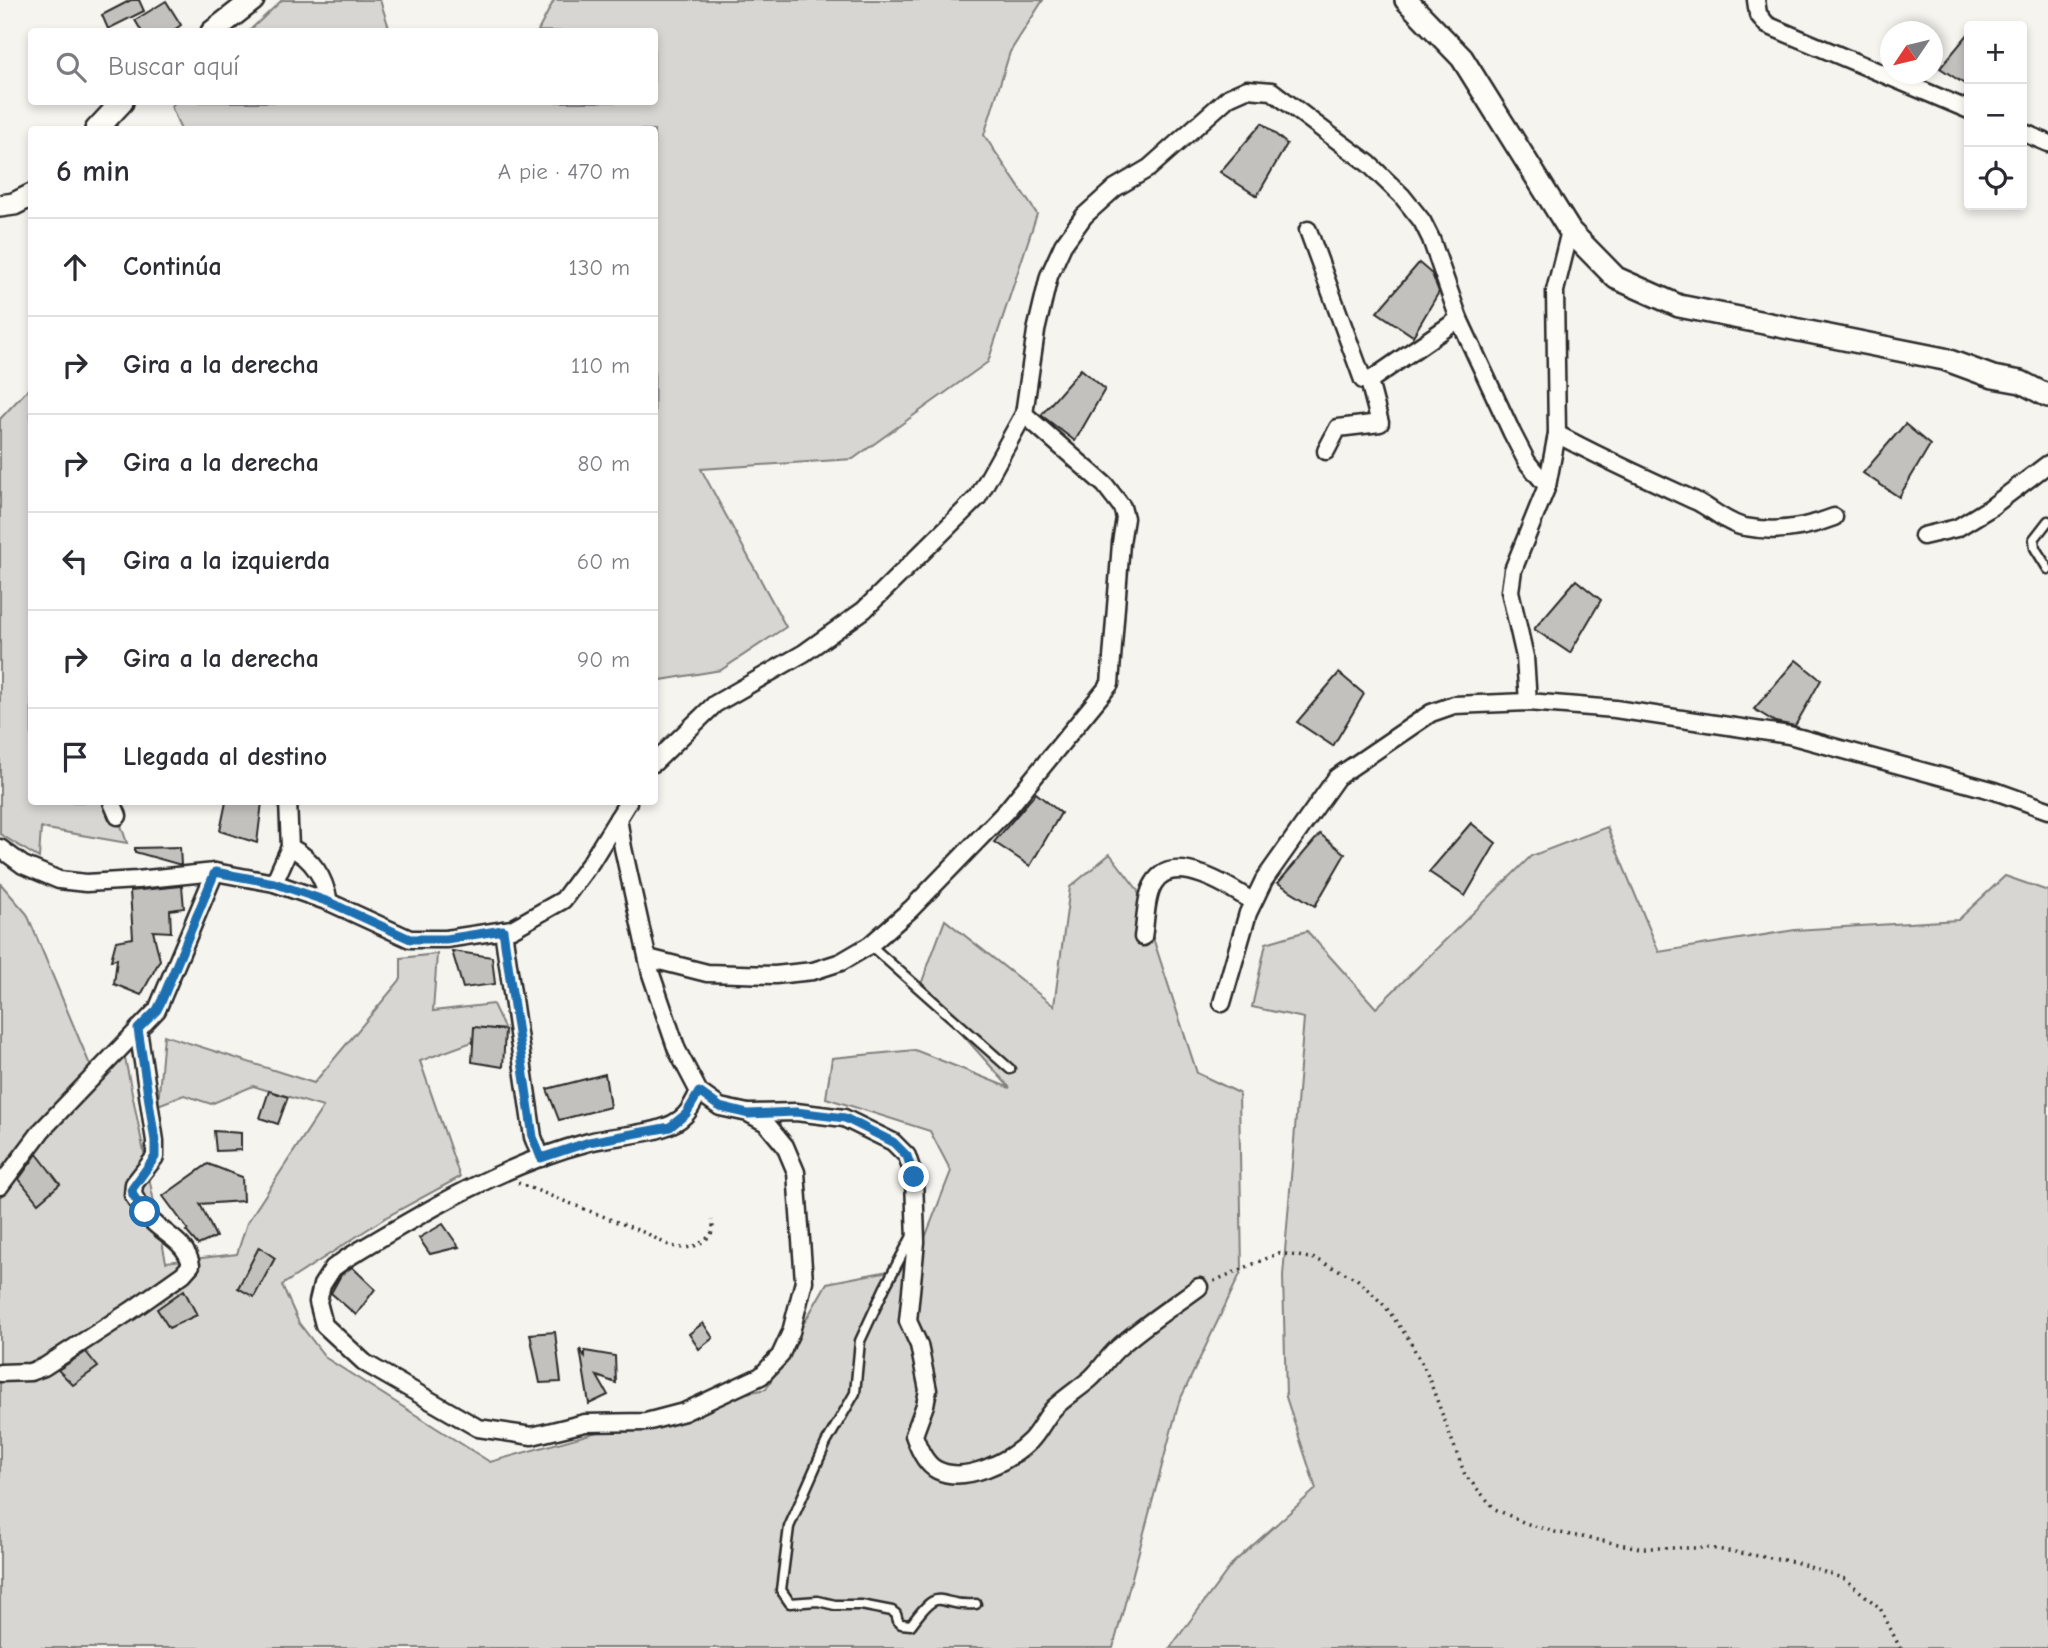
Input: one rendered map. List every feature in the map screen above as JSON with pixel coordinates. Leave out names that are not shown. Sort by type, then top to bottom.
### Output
[{"type":"main road","points":[[217,28],[253,0]]},
{"type":"main road","points":[[1406,0],[1462,58],[1570,231],[1615,278],[1679,306],[1944,359],[1993,377],[2021,383],[2048,396]]},
{"type":"main road","points":[[100,126],[119,105]]},
{"type":"main road","points":[[0,206],[14,204],[28,197]]},
{"type":"street","points":[[1756,0],[1758,14],[1767,25],[1964,108]]},
{"type":"street","points":[[658,759],[715,704],[804,653],[864,610],[978,497],[1024,414],[1036,331],[1049,276],[1063,245],[1084,216],[1115,188],[1149,168],[1229,97],[1247,89],[1272,91],[1369,164],[1402,196],[1422,221],[1459,319],[1511,433],[1527,462],[1548,486]]},
{"type":"street","points":[[2027,134],[2048,143]]},
{"type":"street","points":[[1308,230],[1363,380],[1369,381],[1459,319]]},
{"type":"street","points":[[1528,702],[1525,657],[1510,591],[1513,570],[1548,486],[1557,434],[1555,291],[1570,231]]},
{"type":"street","points":[[1326,451],[1338,428],[1380,423],[1369,381]]},
{"type":"street","points":[[648,958],[707,973],[775,975],[813,971],[841,962],[870,945],[912,909],[1007,810],[1110,684],[1125,518],[1122,507],[1105,485],[1024,414]]},
{"type":"street","points":[[1557,434],[1701,504],[1740,527],[1763,530],[1811,527],[1834,517]]},
{"type":"street","points":[[1923,536],[1957,528],[1990,508],[2048,464]]},
{"type":"street","points":[[1222,1003],[1253,902],[1264,880],[1336,778],[1431,713],[1454,705],[1528,702],[1615,709],[1789,734],[1995,791],[2048,810]]},
{"type":"street","points":[[274,883],[290,847],[288,805]]},
{"type":"street","points":[[0,848],[23,865],[59,880],[86,883],[215,872],[274,883],[329,902],[410,939],[446,939],[512,929],[563,900],[591,862],[626,805]]},
{"type":"street","points":[[618,818],[648,958],[677,1050],[699,1092],[720,1107],[748,1114],[765,1123],[785,1146],[796,1172],[804,1281],[792,1332],[780,1356],[761,1376],[684,1412],[646,1422],[585,1423],[532,1436],[478,1428],[365,1363],[324,1325],[318,1302],[323,1284],[333,1268],[447,1198],[507,1172],[589,1142],[670,1127],[686,1114],[699,1092]]},
{"type":"street","points":[[290,847],[305,855],[316,869],[326,887],[329,902]]},
{"type":"street","points":[[1143,937],[1154,881],[1167,873],[1181,870],[1203,874],[1253,902]]},
{"type":"street","points":[[0,1186],[42,1130],[157,1010],[215,872]]},
{"type":"street","points":[[503,930],[533,1137],[541,1158]]},
{"type":"street","points":[[0,1373],[44,1367],[132,1310],[183,1274],[191,1265],[189,1255],[173,1237],[153,1222],[133,1195],[134,1184],[155,1157],[155,1141],[138,1029]]},
{"type":"street","points":[[748,1114],[796,1112],[845,1118],[893,1142],[907,1156],[914,1177],[915,1230],[908,1321],[919,1345],[928,1390],[914,1435],[926,1460],[937,1470],[956,1473],[976,1471],[994,1466],[1016,1453],[1033,1439],[1048,1415],[1071,1392],[1089,1380],[1116,1350],[1199,1287]]},
{"type":"lane","points":[[2048,521],[2034,539],[2035,548],[2048,569]]},
{"type":"lane","points":[[870,945],[1010,1069]]},
{"type":"lane","points":[[915,1230],[860,1341],[855,1393],[821,1453],[789,1527],[781,1590],[790,1603],[818,1601],[835,1605],[861,1605],[892,1611],[898,1621],[905,1625],[911,1625],[926,1604],[934,1599],[960,1605],[976,1604]]},
{"type":"path","points":[[507,1172],[517,1183],[648,1234],[667,1246],[683,1250],[704,1241],[714,1229],[712,1220]]},
{"type":"path","points":[[1199,1287],[1279,1253],[1316,1259],[1357,1279],[1385,1306],[1408,1338],[1426,1371],[1444,1425],[1465,1475],[1495,1509],[1525,1524],[1640,1548],[1710,1548],[1796,1562],[1845,1579],[1880,1608],[1900,1648]]},
{"type":"shaded area","points":[[282,0],[380,0],[389,28],[252,28]]},
{"type":"shaded area","points":[[554,0],[1043,0],[1010,52],[984,135],[1037,214],[988,362],[853,459],[701,469],[786,627],[721,670],[658,680],[658,126],[179,126],[171,106],[658,105],[658,28],[540,28]]},
{"type":"shaded area","points":[[28,389],[28,805],[114,805],[127,843],[41,828],[39,858],[0,834],[0,419]]},
{"type":"shaded area","points":[[1607,827],[1659,952],[1795,930],[1958,920],[2005,876],[2048,891],[2048,1648],[1170,1648],[1233,1563],[1316,1489],[1286,1397],[1283,1276],[1304,1018],[1252,1007],[1266,943],[1307,931],[1376,1008],[1531,856]]},
{"type":"shaded area","points":[[1110,854],[1137,889],[1197,1073],[1239,1093],[1242,1270],[1179,1402],[1113,1648],[0,1648],[0,883],[27,914],[95,1077],[124,1053],[166,1262],[237,1254],[247,1223],[323,1107],[253,1086],[211,1104],[184,1095],[158,1105],[164,1035],[314,1083],[401,979],[401,958],[437,954],[433,1011],[493,1004],[505,1030],[420,1061],[460,1177],[388,1216],[282,1285],[299,1323],[326,1358],[490,1462],[708,1401],[766,1389],[827,1283],[914,1266],[951,1171],[930,1131],[826,1098],[832,1058],[915,1050],[1010,1088],[920,987],[945,920],[1054,1006],[1070,887]]},
{"type":"building","points":[[131,0],[139,0],[144,11],[110,28],[102,15]]},
{"type":"building","points":[[166,1],[181,25],[177,28],[140,28],[135,20]]},
{"type":"building","points":[[1964,39],[1964,84],[1943,70],[1943,64]]},
{"type":"building","points":[[1262,123],[1287,144],[1257,196],[1220,172]]},
{"type":"building","points":[[1419,263],[1432,274],[1439,292],[1413,336],[1377,312]]},
{"type":"building","points":[[1081,369],[1105,389],[1075,441],[1041,415]]},
{"type":"building","points":[[1905,424],[1930,445],[1899,497],[1863,473]]},
{"type":"building","points":[[1576,580],[1601,600],[1570,653],[1534,629]]},
{"type":"building","points":[[1796,660],[1821,680],[1795,726],[1775,722],[1754,709]]},
{"type":"building","points":[[1339,673],[1364,694],[1333,746],[1297,722]]},
{"type":"building","points":[[1036,793],[1061,813],[1030,866],[994,842]]},
{"type":"building","points":[[225,805],[262,805],[257,843],[220,831]]},
{"type":"building","points":[[1471,823],[1496,843],[1465,896],[1429,872]]},
{"type":"building","points":[[1320,834],[1345,854],[1315,906],[1278,883]]},
{"type":"building","points":[[180,847],[181,865],[135,852],[135,848]]},
{"type":"building","points":[[182,886],[184,908],[170,910],[171,932],[153,931],[160,960],[141,995],[114,984],[117,959],[111,960],[116,941],[133,938],[130,891]]},
{"type":"building","points":[[452,951],[492,957],[495,984],[463,988]]},
{"type":"building","points":[[474,1027],[505,1030],[503,1067],[472,1062]]},
{"type":"building","points":[[605,1074],[610,1107],[559,1120],[547,1089]]},
{"type":"building","points":[[269,1091],[288,1097],[278,1124],[260,1118]]},
{"type":"building","points":[[214,1131],[241,1133],[241,1150],[216,1151]]},
{"type":"building","points":[[37,1154],[60,1184],[38,1203],[19,1179]]},
{"type":"building","points":[[208,1164],[242,1177],[243,1201],[200,1204],[216,1237],[198,1245],[163,1196]]},
{"type":"building","points":[[443,1224],[459,1247],[430,1254],[419,1238]]},
{"type":"building","points":[[259,1247],[275,1258],[254,1297],[238,1288]]},
{"type":"building","points":[[352,1267],[375,1289],[356,1315],[331,1293],[341,1275]]},
{"type":"building","points":[[184,1290],[197,1315],[169,1328],[157,1309]]},
{"type":"building","points":[[703,1323],[713,1338],[699,1349],[689,1334]]},
{"type":"building","points":[[555,1332],[561,1382],[540,1383],[530,1334]]},
{"type":"building","points":[[580,1349],[585,1357],[585,1351],[615,1356],[616,1383],[597,1376],[608,1395],[589,1404]]},
{"type":"building","points":[[86,1352],[98,1367],[73,1385],[58,1370]]},
{"type":"route","points":[[145,1212],[132,1189],[155,1157],[155,1141],[138,1029],[157,1010],[162,1000],[215,872],[274,883],[329,902],[382,929],[410,939],[446,939],[503,930],[533,1137],[541,1158],[589,1142],[670,1127],[686,1114],[699,1092],[720,1107],[748,1114],[796,1112],[845,1118],[893,1142],[907,1156],[914,1177]]}]
